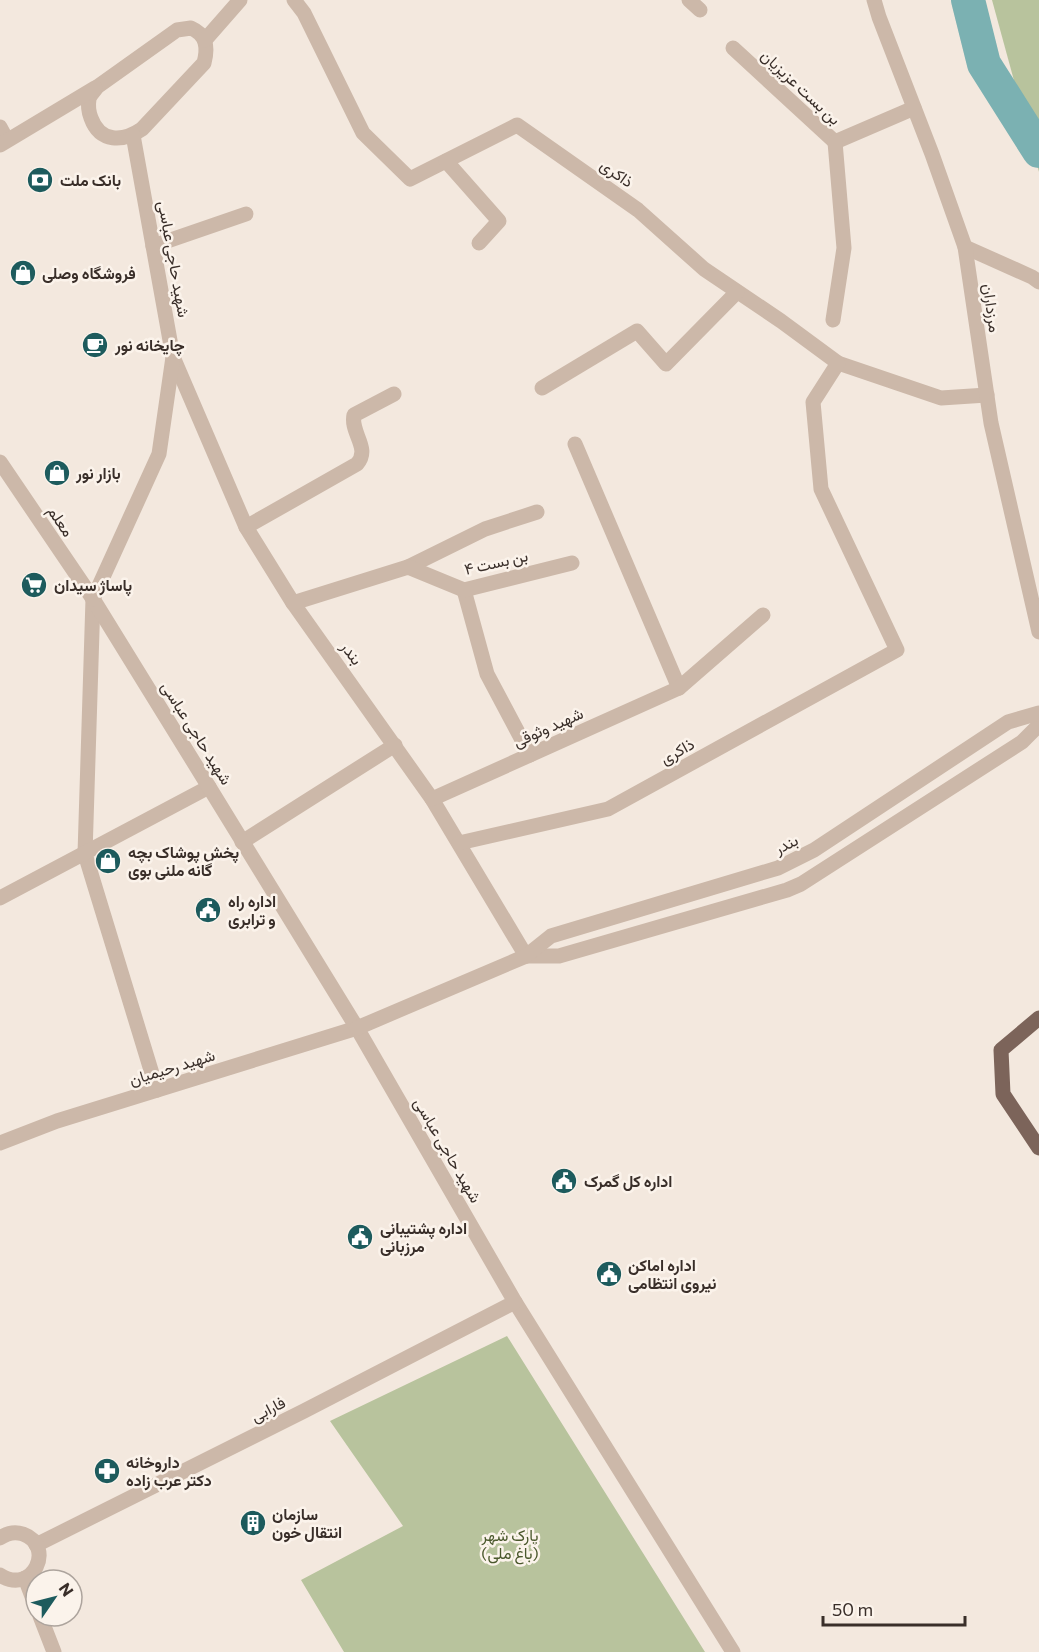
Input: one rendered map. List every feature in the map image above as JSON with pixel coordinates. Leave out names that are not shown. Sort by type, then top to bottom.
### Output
[{"type":"main road","points":[[1039,1018],[1001,1050],[1003,1094],[1039,1148]]},
{"type":"street","points":[[205,40],[240,0]]},
{"type":"street","name":"ذاکری","points":[[294,0],[304,13],[363,133],[410,178],[517,125],[638,210],[704,269],[838,363],[941,398],[987,395]]},
{"type":"street","name":"مرزداران","points":[[874,0],[965,247],[991,423],[1039,632]]},
{"type":"street","points":[[2,137],[97,87],[177,30],[191,28],[199,31],[205,40],[208,51],[204,63],[142,129],[133,135],[117,139],[105,137],[94,126],[89,112],[89,99],[97,87]]},
{"type":"street","name":"بن بست عزیزیان","points":[[733,48],[835,142],[914,108]]},
{"type":"street","name":"شهید حاجی عباسی","points":[[133,135],[173,357],[159,454],[93,599],[357,1028],[515,1302],[733,1652]]},
{"type":"street","points":[[833,320],[844,248],[835,142]]},
{"type":"street","points":[[446,161],[499,221],[479,243]]},
{"type":"street","points":[[153,246],[246,214]]},
{"type":"street","points":[[965,247],[1039,282]]},
{"type":"street","points":[[542,388],[637,332],[666,364],[737,292]]},
{"type":"street","name":"بندر","points":[[173,357],[246,527],[293,603],[396,745],[432,799],[526,956]]},
{"type":"street","name":"ذاکری","points":[[459,843],[608,809],[897,650],[821,489],[813,402],[838,363]]},
{"type":"street","points":[[246,527],[357,464],[362,458],[363,450],[352,422],[354,415],[394,394]]},
{"type":"street","points":[[575,444],[679,688]]},
{"type":"street","name":"معلم","points":[[0,462],[93,599]]},
{"type":"street","points":[[293,603],[408,567],[485,529],[537,512]]},
{"type":"street","name":"بن بست ۴","points":[[408,567],[464,590],[572,563]]},
{"type":"street","points":[[464,590],[487,674],[530,755]]},
{"type":"street","points":[[93,599],[85,854],[157,1090]]},
{"type":"street","name":"شهید وثوقی","points":[[432,799],[679,688],[763,615]]},
{"type":"street","name":"بندر","points":[[357,1028],[526,956],[551,936],[785,865],[814,850],[1008,722],[1039,713]]},
{"type":"street","name":"بندر","points":[[526,956],[559,956],[801,884],[1022,742],[1039,725]]},
{"type":"street","points":[[242,842],[396,745]]},
{"type":"street","points":[[0,898],[209,787]]},
{"type":"street","name":"شهید رحیمیان","points":[[0,1143],[57,1121],[357,1028]]},
{"type":"street","name":"فارابی","points":[[36,1545],[515,1302]]},
{"type":"street","points":[[1,1535],[25,1534],[36,1545],[39,1560],[36,1568]]},
{"type":"street","points":[[0,1575],[9,1580],[24,1578]]},
{"type":"street","points":[[45,1628],[54,1652]]},
{"type":"green space","points":[[992,0],[1039,0],[1039,172]]},
{"type":"green space","name":"پارک شهر (باغ ملی)","points":[[507,1336],[705,1652],[344,1652],[301,1580],[403,1526],[330,1421]]},
{"type":"waterway","points":[[968,0],[984,64],[1039,151]]},
{"type":"place","name":"بانک ملت","points":[[40,180]]},
{"type":"place","name":"فروشگاه وصلی","points":[[23,273]]},
{"type":"place","name":"چایخانه نور","points":[[95,345]]},
{"type":"place","name":"بازار نور","points":[[57,473]]},
{"type":"place","name":"پاساژ سیدان","points":[[34,585]]},
{"type":"place","name":"پخش پوشاک بچه گانه ملنی بوی","points":[[108,861]]},
{"type":"place","name":"اداره راه و ترابری","points":[[208,910]]},
{"type":"place","name":"اداره کل گمرک","points":[[564,1181]]},
{"type":"place","name":"اداره پشتیبانی مرزبانی","points":[[360,1237]]},
{"type":"place","name":"اداره اماکن نیروی انتظامی","points":[[609,1274]]},
{"type":"place","name":"داروخانه دکتر عرب زاده","points":[[107,1471]]},
{"type":"place","name":"سازمان انتقال خون","points":[[253,1523]]}]
